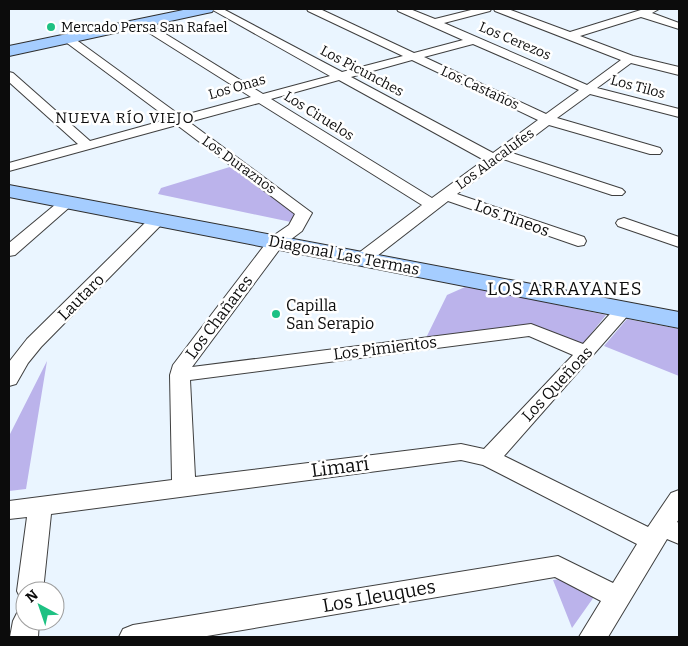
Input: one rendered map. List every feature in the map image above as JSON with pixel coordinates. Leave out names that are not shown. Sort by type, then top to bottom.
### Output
[{"type":"main road","points":[[11,51],[206,9]]},
{"type":"main road","name":"Diagonal Las Termas","points":[[9,191],[679,320]]},
{"type":"street","name":"Los Picunches","points":[[206,9],[498,157],[617,192]]},
{"type":"street","name":"Los Castaños","points":[[312,9],[548,120],[655,151]]},
{"type":"street","name":"Los Cerezos","points":[[402,9],[589,90]]},
{"type":"street","points":[[434,23],[486,9]]},
{"type":"street","points":[[499,9],[629,59],[668,64],[679,71]]},
{"type":"street","points":[[511,14],[529,9]]},
{"type":"street","points":[[570,36],[654,9]]},
{"type":"street","points":[[641,13],[679,26]]},
{"type":"street","name":"Los Ciruelos","points":[[139,22],[432,205]]},
{"type":"street","name":"Los Duraznos","points":[[67,38],[304,213],[296,228],[276,242]]},
{"type":"street","name":"Los Onas","points":[[9,167],[259,97],[474,40]]},
{"type":"street","name":"Los Alacalufes","points":[[362,259],[629,59]]},
{"type":"street","points":[[9,76],[87,145]]},
{"type":"street","name":"Los Tilos","points":[[589,90],[679,113]]},
{"type":"street","name":"Los Tineos","points":[[446,195],[578,242]]},
{"type":"street","points":[[9,251],[67,202]]},
{"type":"street","name":"Lautaro","points":[[9,379],[20,360],[34,344],[158,220]]},
{"type":"street","points":[[624,223],[679,242]]},
{"type":"street","name":"Los Chañares","points":[[184,488],[180,375],[186,358],[276,242]]},
{"type":"street","name":"Los Queñoas","points":[[489,458],[624,309]]},
{"type":"street","name":"Los Pimientos","points":[[180,375],[531,330],[586,353]]},
{"type":"street","name":"Limarí","points":[[9,510],[451,453],[471,453],[489,458],[665,533]]},
{"type":"street","points":[[593,637],[618,598],[665,533],[679,499]]},
{"type":"street","points":[[31,581],[40,507]]},
{"type":"street","name":"Los Lleuques","points":[[133,637],[558,566],[618,598]]},
{"type":"shaded area","points":[[233,166],[298,214],[291,222],[158,194],[161,188]]},
{"type":"shaded area","points":[[465,287],[483,289],[606,315],[581,346],[532,327],[426,338],[447,295]]},
{"type":"shaded area","points":[[627,319],[679,329],[679,376],[604,346]]},
{"type":"shaded area","points":[[47,361],[26,489],[9,491],[9,436]]},
{"type":"shaded area","points":[[565,578],[596,594],[572,628],[553,580]]},
{"type":"place","name":"Mercado Persa San Rafael","points":[[51,27]]},
{"type":"place","name":"Capilla San Serapio","points":[[276,314]]},
{"type":"district","name":"NUEVA RÍO VIEJO","points":[[125,118]]},
{"type":"district","name":"LOS ARRAYANES","points":[[565,289]]}]
